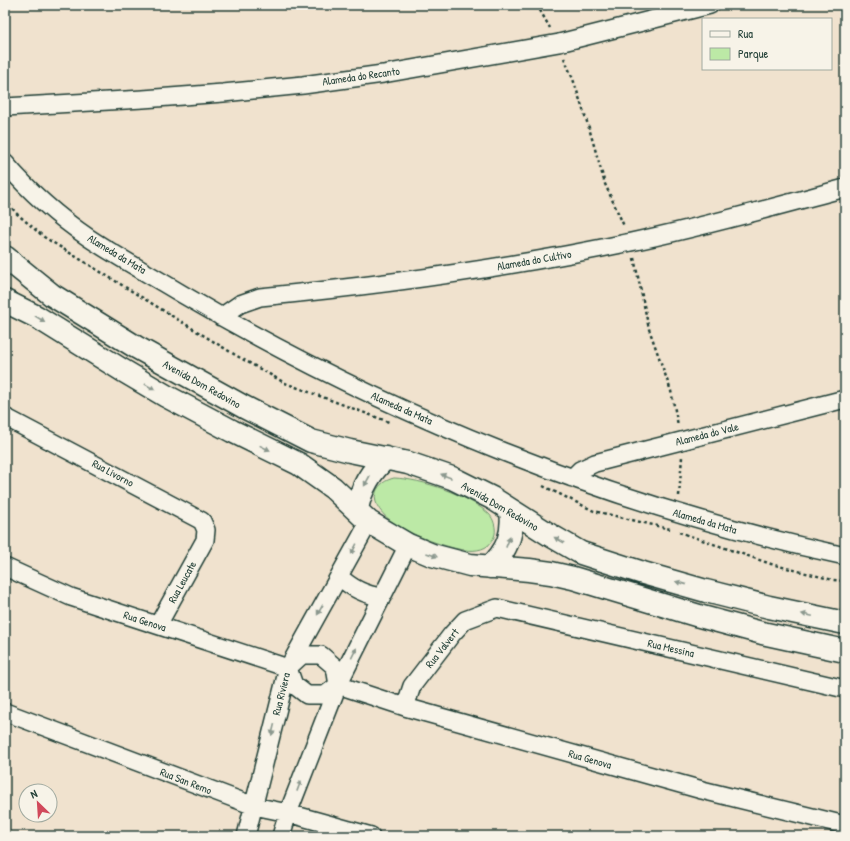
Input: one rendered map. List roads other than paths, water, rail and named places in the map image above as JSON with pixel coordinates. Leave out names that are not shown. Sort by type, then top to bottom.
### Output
[{"type":"street","name":"Alameda do Recanto","points":[[5,108],[150,99],[303,85],[383,74],[559,43],[710,5]]},
{"type":"street","name":"Alameda da Mata","points":[[5,163],[29,189],[48,206],[90,238],[221,317],[280,349],[400,408],[461,435],[572,478],[677,513],[756,536],[845,556]]},
{"type":"street","name":"Alameda do Cultivo","points":[[221,317],[240,304],[260,298],[415,280],[492,268],[632,242],[716,222],[845,188]]},
{"type":"street","name":"Avenida Dom Redovino","points":[[5,257],[52,295],[94,321],[179,372],[310,440],[350,451],[386,458],[430,470],[452,478],[512,510],[550,536],[581,553],[706,591],[769,607],[845,623]]},
{"type":"street","points":[[5,301],[37,317],[116,367],[166,396],[298,464],[333,488],[363,516],[408,545],[432,555],[450,561],[490,567],[529,570],[558,575],[762,633],[845,650]]},
{"type":"street","name":"Alameda do Vale","points":[[572,478],[580,470],[595,463],[845,399]]},
{"type":"street","name":"Rua Livorno","points":[[5,417],[202,521],[206,530],[205,540]]},
{"type":"street","points":[[363,516],[359,500],[366,481],[378,465],[386,458]]},
{"type":"street","points":[[490,567],[502,554],[510,538],[512,529],[512,510]]},
{"type":"street","name":"Rua Riviera","points":[[246,836],[288,668],[339,576],[363,516]]},
{"type":"street","name":"Rua Leucate","points":[[158,625],[205,540]]},
{"type":"street","points":[[281,836],[288,813],[338,685],[408,545]]},
{"type":"street","name":"Rua Genova","points":[[5,567],[71,597],[288,668]]},
{"type":"street","points":[[339,576],[356,590],[364,594],[382,598]]},
{"type":"street","name":"Rua Messina","points":[[497,608],[845,689]]},
{"type":"street","name":"Rua Valvert","points":[[405,706],[412,686],[464,620],[497,608]]},
{"type":"street","points":[[302,655],[321,655],[335,667],[338,685],[325,696],[307,695],[294,685],[288,668],[302,655]]},
{"type":"street","name":"Rua Genova","points":[[338,685],[405,706],[702,790],[845,824]]},
{"type":"street","name":"Rua San Remo","points":[[5,712],[254,806],[288,813],[371,836]]}]
